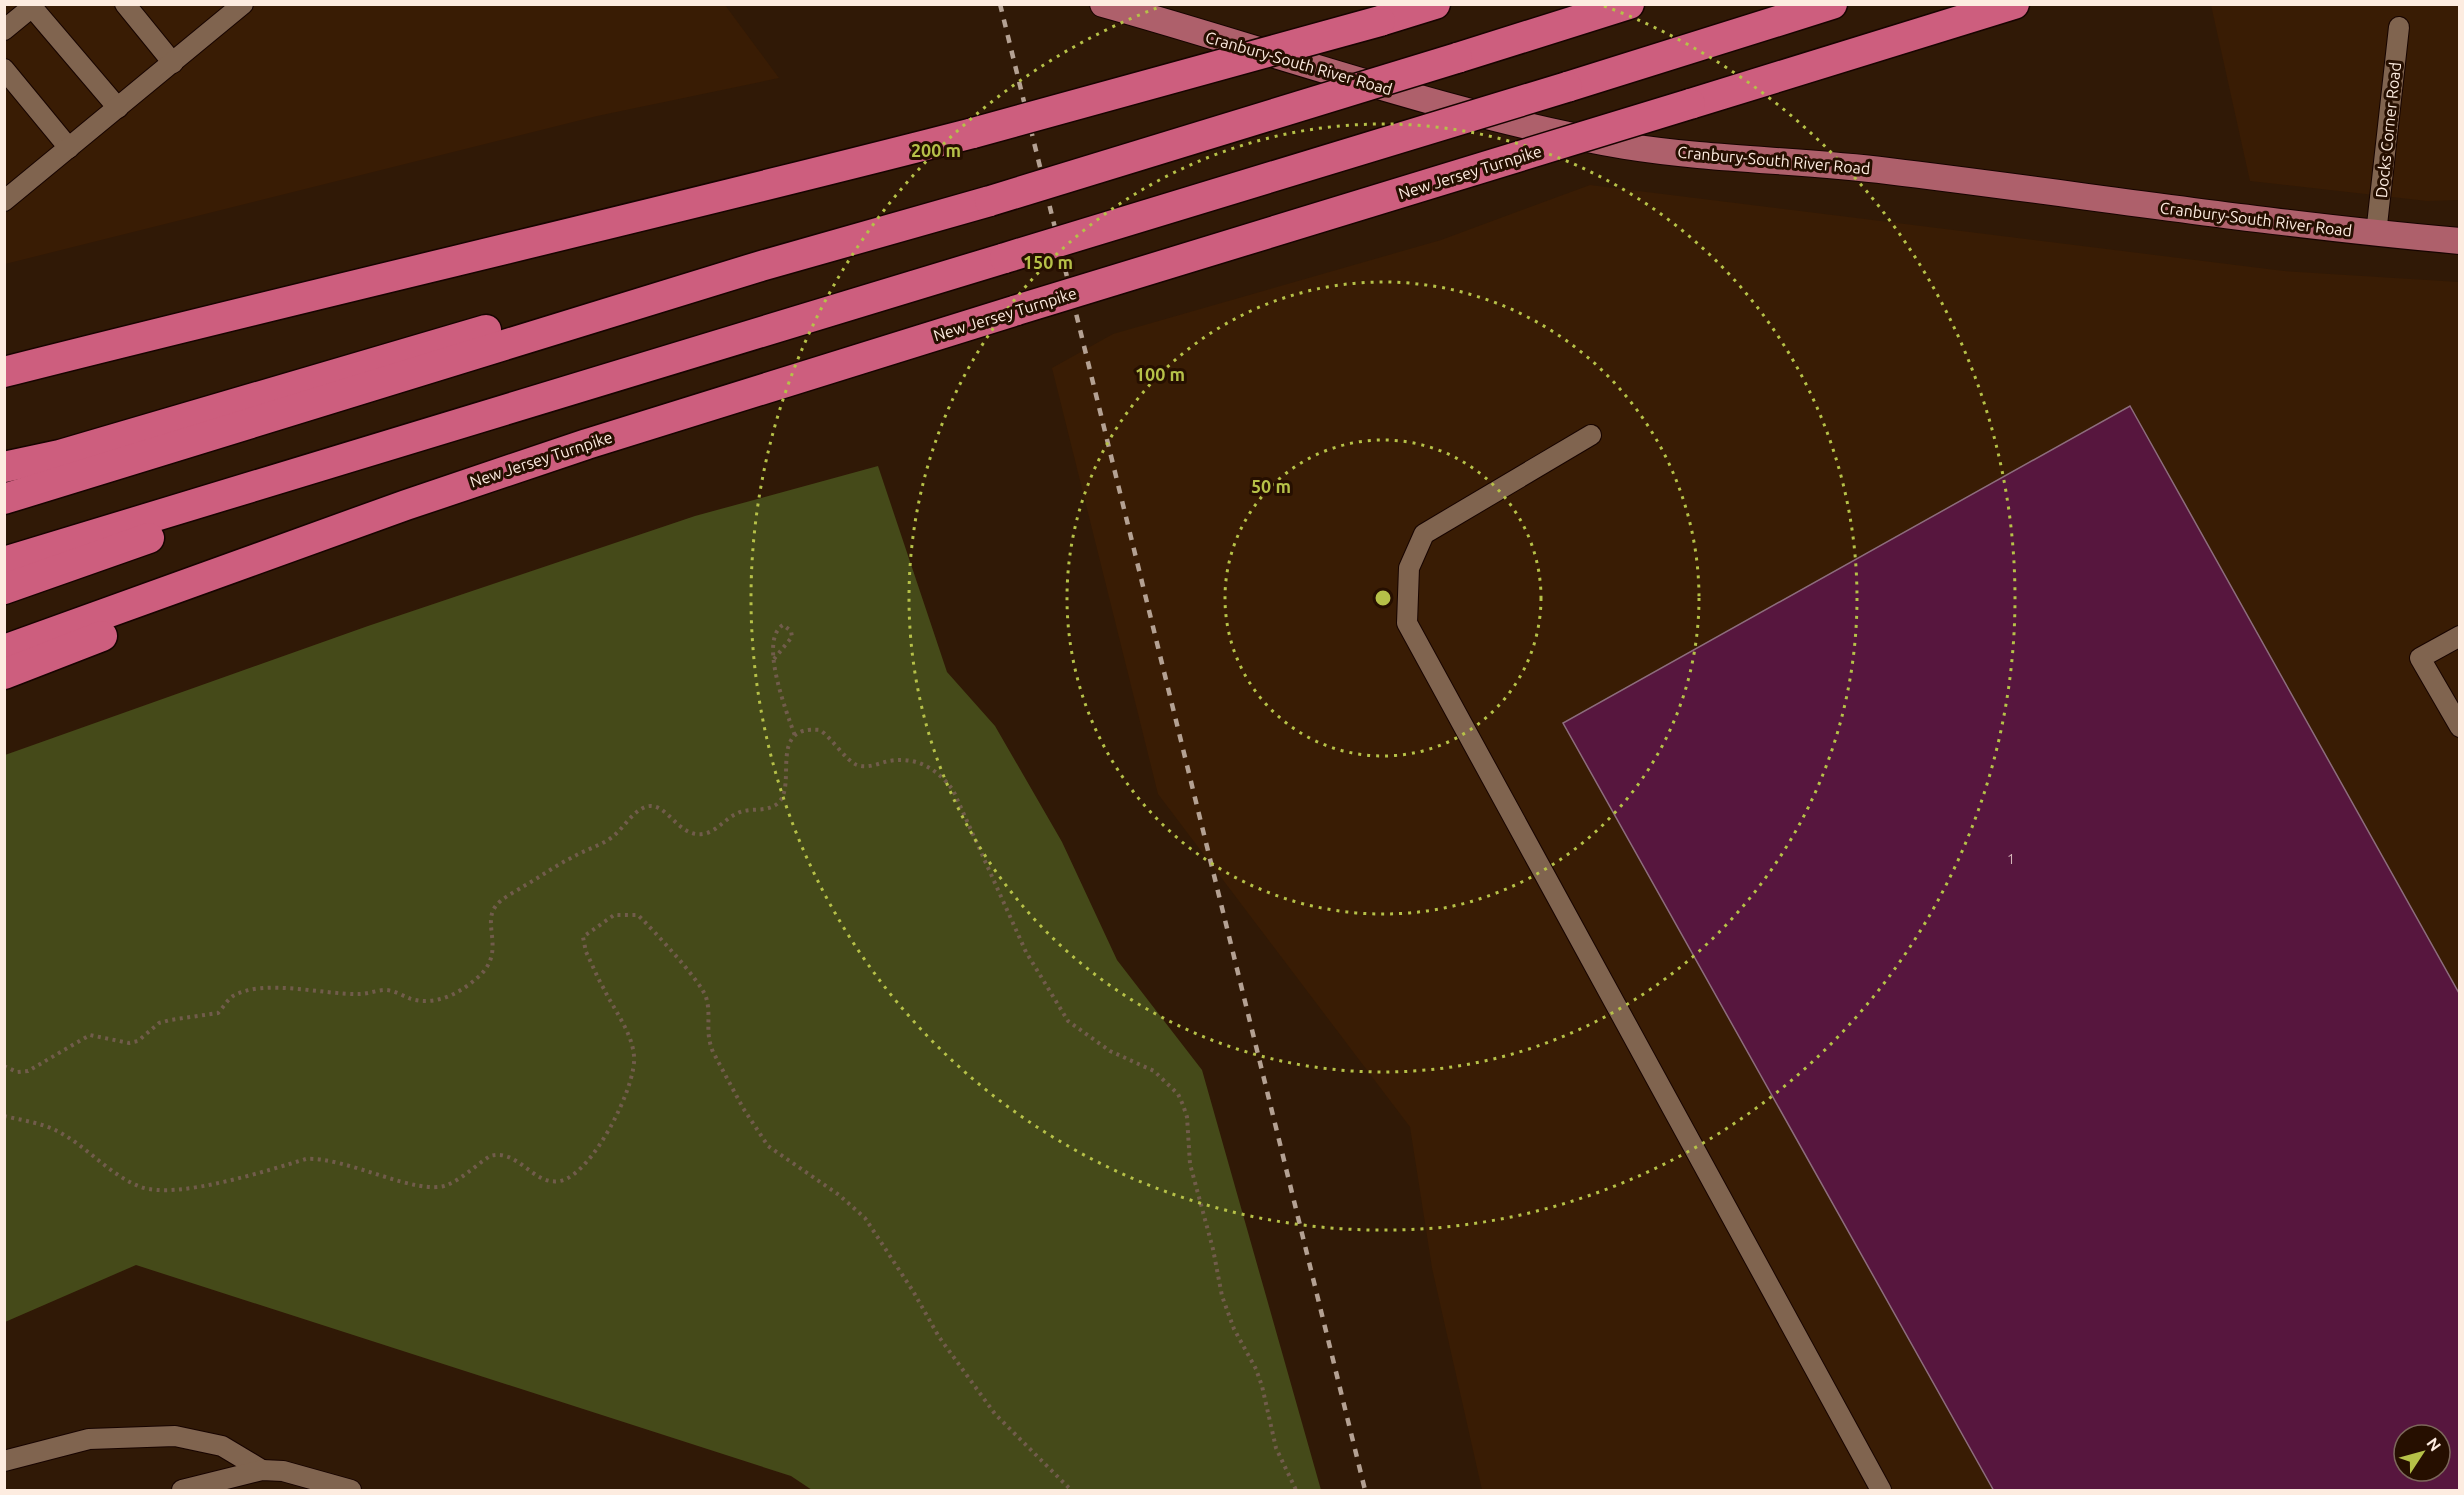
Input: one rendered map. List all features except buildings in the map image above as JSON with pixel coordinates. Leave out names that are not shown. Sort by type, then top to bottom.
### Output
[{"type":"highway","points":[[4,372],[413,270],[723,198],[973,133],[1435,4]]},
{"type":"highway","points":[[4,499],[761,267],[990,201],[1629,4]]},
{"type":"highway","points":[[4,562],[1567,87],[1832,4]]},
{"type":"highway","name":"New Jersey Turnpike","points":[[4,650],[406,505],[587,444],[2014,4]]},
{"type":"highway","points":[[4,466],[60,455],[501,326],[625,296],[761,267]]},
{"type":"highway","points":[[4,351],[166,311],[253,293],[413,270]]},
{"type":"highway","points":[[4,589],[441,429]]},
{"type":"highway","points":[[4,674],[250,576],[406,505]]},
{"type":"main road","name":"Cranbury-South River Road","points":[[1113,6],[1345,77],[1495,118],[1627,146],[1884,170],[2376,234],[2460,241]]},
{"type":"street","points":[[125,4],[173,63]]},
{"type":"street","points":[[4,201],[243,4]]},
{"type":"street","points":[[4,30],[32,7],[118,108]]},
{"type":"street","name":"Docks Corner Road","points":[[2376,234],[2399,27]]},
{"type":"street","points":[[4,69],[69,148]]},
{"type":"street","points":[[1591,435],[1424,534],[1409,568],[1407,623],[1881,1491]]},
{"type":"street","points":[[2460,636],[2420,658],[2460,727]]},
{"type":"street","points":[[4,1461],[89,1439],[175,1436],[222,1446],[262,1470]]},
{"type":"street","points":[[182,1491],[262,1470],[283,1471],[351,1491]]},
{"type":"path","points":[[774,660],[792,637],[788,626],[783,624],[774,633],[772,647],[774,660],[780,692],[795,736]]},
{"type":"path","points":[[4,1066],[17,1072],[28,1071],[90,1035],[129,1043],[138,1041],[159,1023],[218,1013],[231,997],[244,992],[317,989],[358,994],[386,990],[432,1003],[462,989],[486,970],[492,954],[494,939],[490,924],[494,908],[511,894],[571,857],[609,840],[642,808],[659,807],[677,824],[697,834],[708,832],[738,812],[758,811],[777,804],[783,798],[786,787],[785,754],[795,736],[804,731],[820,730],[857,765],[868,767],[890,761],[915,760],[935,770],[953,790],[1026,952],[1068,1021],[1110,1051],[1154,1071],[1178,1094],[1187,1117],[1190,1164],[1225,1303],[1234,1329],[1256,1369],[1276,1448],[1296,1491]]},
{"type":"path","points":[[4,1116],[55,1129],[127,1180],[151,1189],[165,1190],[223,1182],[306,1159],[319,1158],[389,1178],[433,1187],[446,1186],[496,1154],[516,1160],[548,1181],[561,1181],[574,1174],[603,1143],[629,1082],[634,1057],[630,1037],[586,952],[583,937],[614,915],[638,915],[702,990],[709,1012],[707,1038],[712,1052],[759,1135],[778,1155],[839,1195],[865,1218],[913,1291],[939,1337],[994,1414],[1071,1491]]},
{"type":"shaded area","points":[[4,5],[725,5],[779,78],[597,116],[5,264]]},
{"type":"shaded area","points":[[2211,5],[2459,5],[2459,200],[2427,201],[2250,181]]},
{"type":"shaded area","points":[[1590,185],[2284,271],[2459,282],[2459,1490],[1482,1490],[1432,1268],[1410,1127],[1158,794],[1052,368],[1113,334],[1441,240]]},
{"type":"green space","points":[[878,466],[947,672],[995,726],[1062,842],[1117,960],[1202,1070],[1321,1490],[812,1490],[791,1476],[136,1265],[5,1322],[5,755],[368,626],[695,516]]},
{"type":"railway","points":[[1000,4],[1365,1490]]}]
